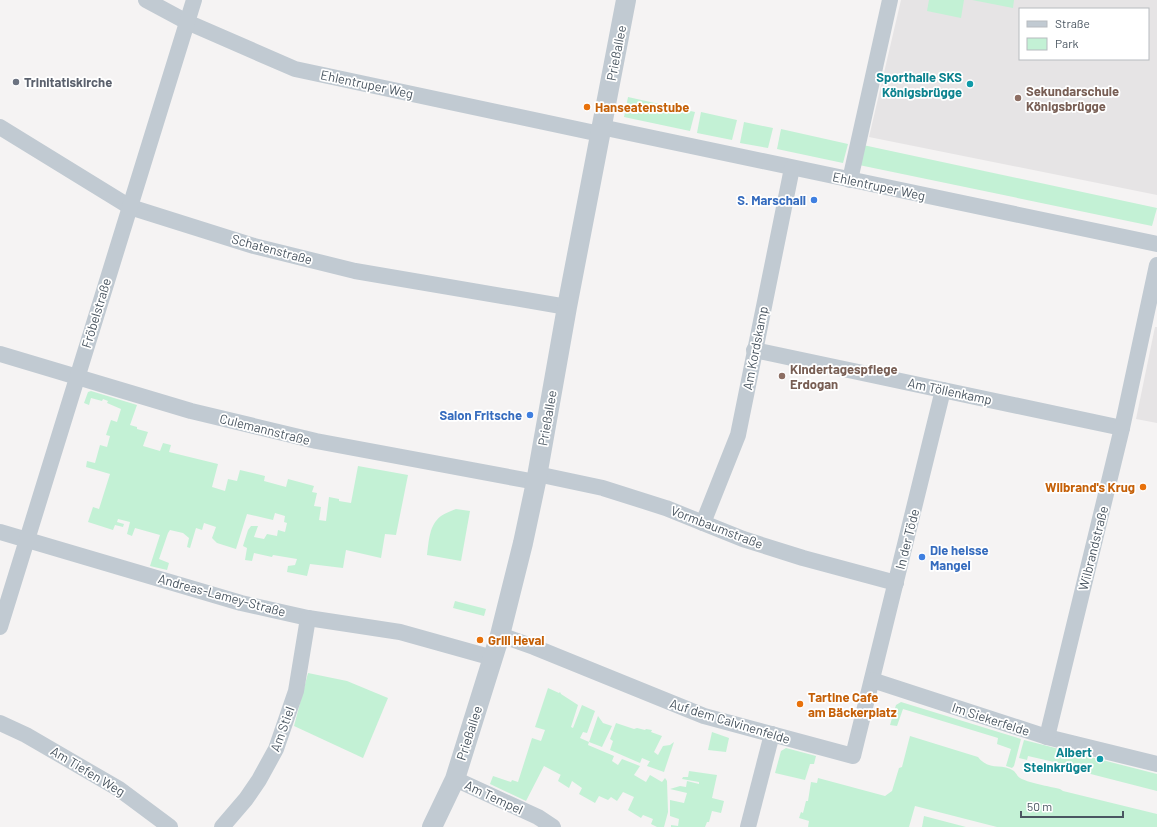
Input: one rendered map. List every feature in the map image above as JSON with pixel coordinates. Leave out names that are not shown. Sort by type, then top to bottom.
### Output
[{"type":"street","name":"Ehlentruper Weg","points":[[146,0],[187,22],[295,69],[792,168],[1157,244]]},
{"type":"street","name":"Fröbelstraße","points":[[0,627],[76,376],[194,0]]},
{"type":"street","name":"Prießallee","points":[[432,827],[455,779],[500,635],[523,543],[537,478],[567,307],[626,0]]},
{"type":"street","points":[[850,180],[890,0]]},
{"type":"street","name":"Schatenstraße","points":[[0,127],[130,207],[254,246],[355,271],[567,307]]},
{"type":"street","name":"Am Kordskamp","points":[[703,523],[738,435],[792,168]]},
{"type":"street","name":"Wilbrandstraße","points":[[1047,737],[1122,428],[1157,265]]},
{"type":"street","name":"Am Töllenkamp","points":[[754,350],[1122,428]]},
{"type":"street","name":"Culemannstraße","points":[[0,354],[191,411],[316,441],[537,478]]},
{"type":"street","name":"In der Töde","points":[[871,685],[943,390]]},
{"type":"street","name":"Vormbaumstraße","points":[[537,478],[603,488],[666,508],[743,539],[796,556],[896,583]]},
{"type":"street","name":"Andreas-Lamey-Straße","points":[[0,532],[241,603],[308,618],[400,632],[493,658]]},
{"type":"street","name":"Am Stiel","points":[[222,827],[246,799],[276,750],[296,691],[308,618]]},
{"type":"street","name":"Auf dem Calvinenfelde","points":[[500,635],[534,646],[657,698],[704,716],[853,756],[871,685]]},
{"type":"street","name":"Im Siekerfelde","points":[[871,685],[1047,737],[1157,764]]},
{"type":"street","name":"Am Tiefen Weg","points":[[0,723],[33,739],[119,789],[170,827]]},
{"type":"street","points":[[748,827],[772,734]]},
{"type":"street","name":"Am Tempel","points":[[455,779],[538,817],[553,827]]},
{"type":"shaded area","name":"Sekundarschule Königsbrügge","points":[[901,0],[1157,0],[1157,195],[869,137]]},
{"type":"shaded area","points":[[1155,327],[1157,327],[1157,423],[1136,419]]},
{"type":"green space","points":[[929,0],[964,0],[961,18],[927,11]]},
{"type":"green space","points":[[972,0],[1014,0],[1013,8]]},
{"type":"green space","points":[[628,97],[695,112],[690,131],[624,117]]},
{"type":"green space","points":[[701,112],[737,120],[732,140],[697,133]]},
{"type":"green space","points":[[744,122],[773,128],[768,148],[740,143]]},
{"type":"green space","points":[[781,129],[848,144],[843,163],[777,149]]},
{"type":"green space","points":[[863,145],[1157,208],[1152,226],[859,165]]},
{"type":"green space","points":[[91,391],[137,405],[130,425],[148,432],[143,446],[160,451],[163,443],[171,445],[169,452],[218,464],[212,487],[225,491],[228,479],[237,481],[240,470],[265,476],[264,481],[286,487],[288,479],[314,486],[312,492],[317,493],[314,506],[321,507],[319,520],[326,521],[329,497],[339,499],[339,501],[351,503],[358,466],[408,475],[396,535],[385,534],[381,558],[346,550],[343,568],[310,564],[307,576],[287,572],[288,566],[295,565],[297,559],[273,555],[272,557],[254,553],[252,561],[245,560],[247,548],[243,546],[248,530],[251,526],[258,526],[254,537],[264,539],[267,534],[277,536],[278,530],[285,532],[287,523],[284,522],[285,516],[275,513],[273,520],[247,514],[236,549],[217,543],[212,538],[216,527],[204,523],[202,530],[196,528],[190,548],[187,547],[189,538],[183,533],[170,530],[159,559],[169,563],[167,570],[150,566],[160,535],[135,528],[132,536],[127,534],[130,522],[118,519],[117,522],[124,524],[123,527],[115,525],[113,530],[88,522],[93,507],[99,509],[110,474],[86,467],[87,461],[95,463],[100,445],[107,447],[110,436],[106,435],[111,420],[117,422],[121,409],[107,403],[108,401],[103,399],[102,401],[91,398],[89,405],[84,403],[88,392]]},
{"type":"green space","points":[[456,509],[470,511],[461,561],[427,555],[430,534],[434,524],[443,515]]},
{"type":"green space","points":[[455,601],[486,609],[484,616],[453,608]]},
{"type":"green space","points":[[308,673],[347,681],[388,698],[363,758],[294,726]]},
{"type":"green space","points":[[548,688],[559,693],[560,692],[578,705],[571,727],[573,728],[582,705],[595,711],[587,733],[583,732],[580,738],[589,742],[588,745],[614,756],[612,761],[618,765],[622,759],[640,766],[634,775],[646,782],[650,775],[662,782],[665,778],[667,781],[668,812],[664,827],[657,827],[651,824],[653,819],[643,815],[641,818],[628,810],[634,797],[623,792],[617,801],[611,797],[608,800],[599,796],[595,803],[579,794],[582,788],[572,781],[569,788],[558,781],[561,775],[544,766],[526,801],[490,784],[493,776],[511,782],[512,780],[518,782],[532,738],[541,741],[545,730],[535,727]]},
{"type":"green space","points":[[901,702],[1021,739],[1014,766],[1012,768],[1006,766],[1011,749],[997,744],[998,738],[903,709],[897,726],[890,725],[896,705]]},
{"type":"green space","points":[[598,716],[603,723],[612,726],[602,747],[589,742]]},
{"type":"green space","points":[[616,723],[634,729],[652,730],[651,732],[662,736],[654,752],[658,755],[663,746],[670,745],[674,742],[664,772],[647,766],[650,761],[642,758],[640,763],[610,750],[613,741],[610,739]]},
{"type":"green space","points":[[712,732],[729,738],[726,752],[708,750]]},
{"type":"green space","points":[[910,736],[978,757],[982,762],[991,766],[1009,768],[1023,780],[1157,814],[1157,827],[997,827],[915,806],[909,827],[808,827],[809,821],[799,818],[801,812],[803,813],[806,801],[808,801],[811,782],[817,783],[818,778],[885,796],[892,791],[899,768],[902,767]]},
{"type":"green space","points":[[1024,740],[1157,774],[1157,791],[1079,771],[1080,768],[1028,756],[1027,760],[1019,758]]},
{"type":"green space","points":[[786,748],[816,756],[814,764],[810,764],[805,780],[775,773],[781,751]]},
{"type":"green space","points":[[689,771],[717,775],[712,798],[724,801],[721,813],[712,811],[709,822],[707,822],[705,827],[671,827],[671,825],[678,826],[679,819],[670,816],[670,800],[684,803],[687,793],[670,789],[680,786],[686,787],[687,781],[699,784],[699,782],[682,779],[683,777],[688,777]]},
{"type":"green space","points":[[924,816],[966,827],[922,827]]},
{"type":"place","name":"Trinitatiskirche","points":[[16,82]]},
{"type":"place","name":"Sporthalle SKS Königsbrügge","points":[[970,84]]},
{"type":"place","name":"Sekundarschule Königsbrügge","points":[[1018,98]]},
{"type":"place","name":"Hanseatenstube","points":[[587,107]]},
{"type":"place","name":"S. Marschall","points":[[814,200]]},
{"type":"place","name":"Kindertagespflege Erdogan","points":[[782,376]]},
{"type":"place","name":"Salon Fritsche","points":[[530,415]]},
{"type":"place","name":"Wilbrand's Krug","points":[[1143,487]]},
{"type":"place","name":"Die heisse Mangel","points":[[922,557]]},
{"type":"place","name":"Grill Heval","points":[[480,640]]},
{"type":"place","name":"Tartine Cafe am Bäckerplatz","points":[[800,704]]},
{"type":"place","name":"Albert Steinkrüger","points":[[1100,759]]}]
